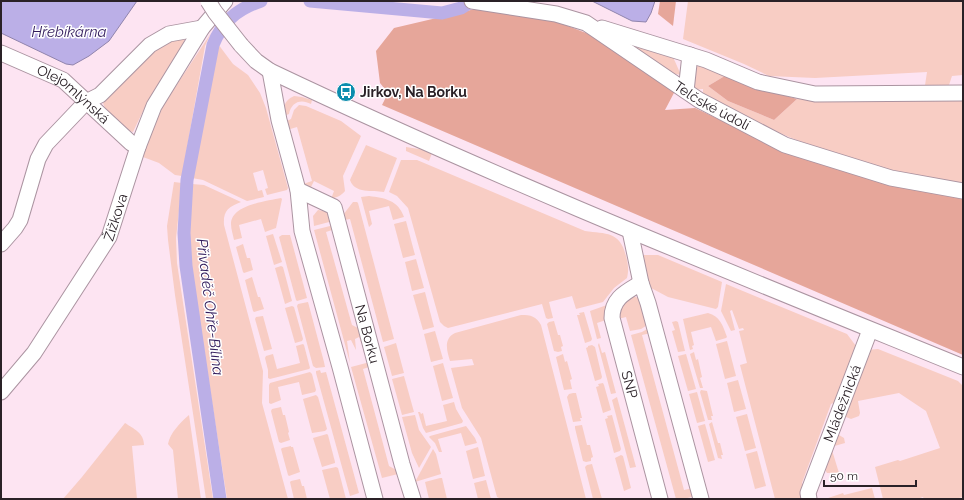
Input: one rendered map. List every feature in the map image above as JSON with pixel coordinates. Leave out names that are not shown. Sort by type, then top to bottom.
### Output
[{"type":"street","points":[[208,1],[241,45],[256,61],[270,71],[413,138],[630,231],[963,367]]},
{"type":"street","name":"Žižkova","points":[[1,392],[34,353],[109,237],[138,147],[154,106],[202,28],[225,1]]},
{"type":"street","name":"Telčské údolí","points":[[477,2],[556,14],[586,23],[703,103],[785,145],[891,178],[963,191]]},
{"type":"street","points":[[586,23],[706,60],[758,82],[815,94],[963,93]]},
{"type":"street","points":[[1,244],[20,220],[38,159],[46,144],[86,102],[100,95],[150,45],[169,34],[202,28]]},
{"type":"street","name":"Olejomlýnská","points":[[1,53],[64,80],[131,143],[138,147]]},
{"type":"street","points":[[686,91],[690,55]]},
{"type":"street","points":[[270,71],[278,120],[298,190],[302,231],[375,499]]},
{"type":"street","name":"Na Borku","points":[[298,190],[334,207],[402,464],[413,499]]},
{"type":"street","points":[[630,231],[641,283],[648,303],[701,499]]},
{"type":"street","name":"SNP","points":[[641,283],[617,299],[612,310],[612,318],[660,499]]},
{"type":"street","name":"Mládežnická","points":[[809,499],[808,493],[870,330]]},
{"type":"shaded area","points":[[660,1],[676,1],[673,26],[658,14]]},
{"type":"shaded area","points":[[688,1],[963,1],[963,75],[952,76],[947,91],[924,92],[927,72],[815,78],[769,76],[683,39]]},
{"type":"shaded area","points":[[475,9],[555,21],[599,38],[675,91],[665,110],[695,108],[798,157],[963,198],[963,355],[382,105],[388,93],[380,83],[376,51],[394,28]]},
{"type":"shaded area","points":[[211,33],[205,46],[182,176],[175,175],[159,163],[143,157],[150,135],[164,104]]},
{"type":"shaded area","points":[[185,38],[182,47],[144,109],[133,132],[127,130],[105,108],[103,103],[105,98],[119,83],[167,40]]},
{"type":"shaded area","points":[[618,40],[673,57],[681,75],[670,73]]},
{"type":"shaded area","points":[[218,44],[233,64],[248,75],[260,93],[266,108],[288,188],[287,190],[267,195],[265,189],[268,188],[263,170],[253,173],[258,191],[262,190],[264,197],[247,201],[203,180],[192,178],[214,55]]},
{"type":"shaded area","points":[[698,63],[728,74],[708,86],[728,101],[774,120],[797,99],[849,102],[963,98],[963,184],[859,162],[814,147],[746,119],[703,98],[703,89],[692,90]]},
{"type":"shaded area","points":[[728,74],[763,89],[797,99],[774,120],[728,101],[708,86]]},
{"type":"shaded area","points":[[294,96],[312,100],[311,104],[303,101],[294,104],[289,114],[284,116],[285,104]]},
{"type":"shaded area","points":[[299,105],[306,106],[341,121],[361,136],[343,176],[345,191],[337,197],[331,199],[334,191],[314,181],[310,189],[306,188],[303,184],[312,181],[297,127],[287,130],[285,122],[291,119],[294,110]]},
{"type":"shaded area","points":[[366,145],[397,158],[384,192],[356,188],[350,180]]},
{"type":"shaded area","points":[[406,147],[432,151],[429,161],[406,151]]},
{"type":"shaded area","points":[[401,160],[417,160],[585,231],[611,235],[620,242],[626,256],[628,264],[627,278],[614,288],[603,302],[576,309],[572,296],[549,302],[553,318],[546,318],[542,304],[448,328],[444,326],[440,322],[408,208],[397,196],[389,192]]},
{"type":"shaded area","points":[[174,182],[182,183],[176,238],[177,263],[213,499],[206,499],[168,240],[167,226]]},
{"type":"shaded area","points":[[192,184],[204,185],[241,202],[227,210],[224,216],[224,225],[263,371],[262,403],[288,499],[227,499],[191,266],[189,231]]},
{"type":"shaded area","points":[[369,196],[386,199],[395,203],[404,217],[393,220],[389,206],[369,211],[372,224],[369,227],[361,197]]},
{"type":"shaded area","points":[[281,198],[276,228],[265,232],[261,219],[239,225],[242,238],[234,240],[231,224],[237,212],[251,205]]},
{"type":"shaded area","points":[[353,202],[358,203],[394,339],[383,342],[350,219],[344,220],[343,215]]},
{"type":"shaded area","points":[[318,210],[327,213],[333,221],[314,226],[313,216]]},
{"type":"shaded area","points":[[406,221],[415,255],[403,258],[394,224]]},
{"type":"shaded area","points":[[334,225],[335,229],[326,232],[352,325],[362,330],[367,358],[359,337],[355,339],[356,350],[351,340],[347,341],[350,363],[314,230]]},
{"type":"shaded area","points":[[273,234],[282,262],[274,265],[266,236]]},
{"type":"shaded area","points":[[282,235],[290,235],[307,298],[296,300],[279,237]]},
{"type":"shaded area","points":[[243,244],[247,258],[250,258],[253,270],[244,273],[236,247]]},
{"type":"shaded area","points":[[644,255],[658,255],[722,282],[718,307],[716,309],[668,297],[651,288],[644,264]]},
{"type":"shaded area","points":[[416,259],[424,288],[412,291],[405,262]]},
{"type":"shaded area","points":[[281,266],[283,267],[292,301],[285,304],[275,268]]},
{"type":"shaded area","points":[[252,277],[258,297],[260,297],[264,309],[254,312],[245,280]]},
{"type":"shaded area","points":[[726,284],[847,334],[856,346],[836,402],[831,404],[802,483],[805,488],[804,499],[775,499],[740,365],[747,363],[739,331],[744,330],[743,328],[739,329],[732,310],[730,311],[735,330],[731,331],[721,311]]},
{"type":"shaded area","points":[[425,292],[434,327],[423,330],[413,295]]},
{"type":"shaded area","points":[[632,296],[639,298],[649,324],[641,329],[630,331],[626,317],[618,319],[618,309]]},
{"type":"shaded area","points":[[308,302],[325,367],[316,368],[313,366],[297,306],[298,304]]},
{"type":"shaded area","points":[[607,305],[606,320],[597,323],[601,338],[597,339],[590,311]]},
{"type":"shaded area","points":[[292,306],[294,307],[303,339],[302,341],[295,343],[285,308]]},
{"type":"shaded area","points":[[584,312],[592,339],[591,341],[585,343],[577,315]]},
{"type":"shaded area","points":[[708,313],[712,314],[718,319],[727,337],[716,341],[711,327],[691,332],[694,345],[692,346],[693,349],[690,350],[683,319]]},
{"type":"shaded area","points":[[521,315],[533,317],[541,325],[586,499],[501,499],[497,497],[481,438],[462,408],[451,368],[474,365],[472,359],[450,361],[447,346],[449,338],[455,333]]},
{"type":"shaded area","points":[[263,316],[272,349],[264,351],[255,319],[256,317]]},
{"type":"shaded area","points":[[554,321],[563,346],[561,347],[562,351],[558,352],[554,351],[547,324]]},
{"type":"shaded area","points":[[672,322],[678,322],[685,351],[678,352],[672,331],[675,330]]},
{"type":"shaded area","points":[[649,328],[651,333],[642,335],[684,490],[693,488],[696,496],[676,499],[631,335]]},
{"type":"shaded area","points":[[435,331],[443,359],[431,362],[424,334]]},
{"type":"shaded area","points":[[727,341],[736,376],[725,379],[716,344]]},
{"type":"shaded area","points":[[396,343],[404,373],[392,376],[384,347]]},
{"type":"shaded area","points":[[599,343],[602,353],[605,352],[616,393],[611,394],[598,345]]},
{"type":"shaded area","points":[[303,344],[310,368],[309,369],[270,379],[268,378],[266,356],[273,354],[277,369],[300,363],[296,346]]},
{"type":"shaded area","points":[[592,345],[595,347],[602,377],[601,379],[595,381],[586,348]]},
{"type":"shaded area","points":[[878,349],[958,381],[963,386],[963,497],[955,499],[924,499],[923,497],[917,499],[883,499],[875,467],[898,460],[900,461],[940,448],[926,411],[899,393],[858,401],[859,416],[851,419],[846,417],[845,413],[867,350]]},
{"type":"shaded area","points":[[694,352],[696,360],[698,359],[702,377],[700,378],[703,388],[700,388],[690,354]]},
{"type":"shaded area","points":[[563,354],[565,362],[567,361],[572,379],[570,380],[572,389],[564,390],[556,357]]},
{"type":"shaded area","points":[[686,354],[696,389],[688,391],[678,356]]},
{"type":"shaded area","points":[[370,362],[372,366],[363,369],[389,466],[400,472],[398,474],[382,478],[351,367]]},
{"type":"shaded area","points":[[443,363],[453,398],[442,401],[433,366]]},
{"type":"shaded area","points":[[320,370],[321,373],[326,372],[359,493],[350,496],[316,373],[316,371]]},
{"type":"shaded area","points":[[310,372],[312,374],[316,390],[315,392],[302,395],[299,382],[278,387],[281,400],[271,404],[269,403],[270,383]]},
{"type":"shaded area","points":[[404,376],[414,412],[402,415],[392,379]]},
{"type":"shaded area","points":[[738,380],[746,409],[734,412],[727,383]]},
{"type":"shaded area","points":[[603,383],[611,410],[603,413],[596,387],[599,386],[598,384]]},
{"type":"shaded area","points":[[701,390],[707,391],[713,416],[711,416],[712,420],[708,420],[700,392]]},
{"type":"shaded area","points":[[697,392],[705,421],[697,423],[689,394]]},
{"type":"shaded area","points":[[576,393],[582,418],[580,418],[581,421],[573,422],[567,397],[569,394]]},
{"type":"shaded area","points":[[316,395],[318,397],[327,429],[325,431],[312,433],[303,399]]},
{"type":"shaded area","points":[[617,397],[636,467],[630,468],[612,400]]},
{"type":"shaded area","points":[[454,402],[463,421],[462,423],[426,433],[418,412],[421,414],[423,413],[426,426],[447,421],[443,405]]},
{"type":"shaded area","points":[[281,407],[283,415],[285,415],[290,440],[281,443],[279,442],[271,411],[272,409]]},
{"type":"shaded area","points":[[747,414],[756,448],[745,451],[736,417]]},
{"type":"shaded area","points":[[189,415],[201,499],[178,499],[173,450],[168,444],[173,432]]},
{"type":"shaded area","points":[[415,415],[419,430],[431,447],[419,468],[412,453],[402,417]]},
{"type":"shaded area","points":[[612,415],[621,449],[620,451],[614,453],[605,419],[608,418],[607,416]]},
{"type":"shaded area","points":[[712,422],[718,443],[720,443],[723,455],[721,455],[722,459],[718,458],[709,424]]},
{"type":"shaded area","points":[[125,423],[138,432],[144,441],[144,445],[132,446],[137,499],[63,499],[82,477]]},
{"type":"shaded area","points":[[705,424],[715,460],[708,462],[698,426]]},
{"type":"shaded area","points":[[582,425],[587,445],[590,445],[593,457],[591,458],[591,461],[586,462],[583,461],[575,428],[575,426]]},
{"type":"shaded area","points":[[466,426],[477,443],[465,446],[461,433],[438,439],[442,452],[439,452],[435,443],[429,437],[430,436]]},
{"type":"shaded area","points":[[327,434],[335,463],[322,467],[313,438]]},
{"type":"shaded area","points":[[837,435],[844,438],[845,443],[831,447],[839,473],[827,473],[825,469],[825,460],[834,438]]},
{"type":"shaded area","points":[[291,446],[293,447],[300,472],[289,476],[281,449]]},
{"type":"shaded area","points":[[478,447],[485,476],[473,479],[466,451]]},
{"type":"shaded area","points":[[433,449],[436,454],[441,474],[415,482]]},
{"type":"shaded area","points":[[757,451],[766,486],[755,489],[746,454]]},
{"type":"shaded area","points":[[621,455],[623,456],[631,488],[624,491],[615,458]]},
{"type":"shaded area","points":[[592,464],[602,499],[593,499],[585,467]]},
{"type":"shaded area","points":[[336,467],[338,468],[346,499],[330,499],[322,470]]},
{"type":"shaded area","points":[[442,478],[447,499],[429,499],[425,482]]},
{"type":"shaded area","points":[[300,479],[302,486],[304,486],[307,499],[294,499],[290,482]]},
{"type":"shaded area","points":[[486,480],[491,499],[478,499],[474,483]]},
{"type":"shaded area","points":[[872,488],[875,499],[825,499],[843,493],[844,495]]},
{"type":"water","name":"Hřebíkárna","points":[[1,1],[137,1],[109,41],[89,56],[73,65],[66,64],[1,33]]},
{"type":"water","points":[[592,1],[655,1],[646,22],[632,21]]},
{"type":"waterway","name":"Přivaděč Ohře-Bílina","points":[[220,499],[186,266],[184,233],[187,180],[213,45],[221,30],[231,17],[252,4],[261,1]]},
{"type":"waterway","name":"Přivaděč Ohře-Bílina","points":[[310,1],[442,13],[461,8],[472,1]]},
{"type":"place","name":"Jirkov, Na Borku","points":[[346,92]]}]
